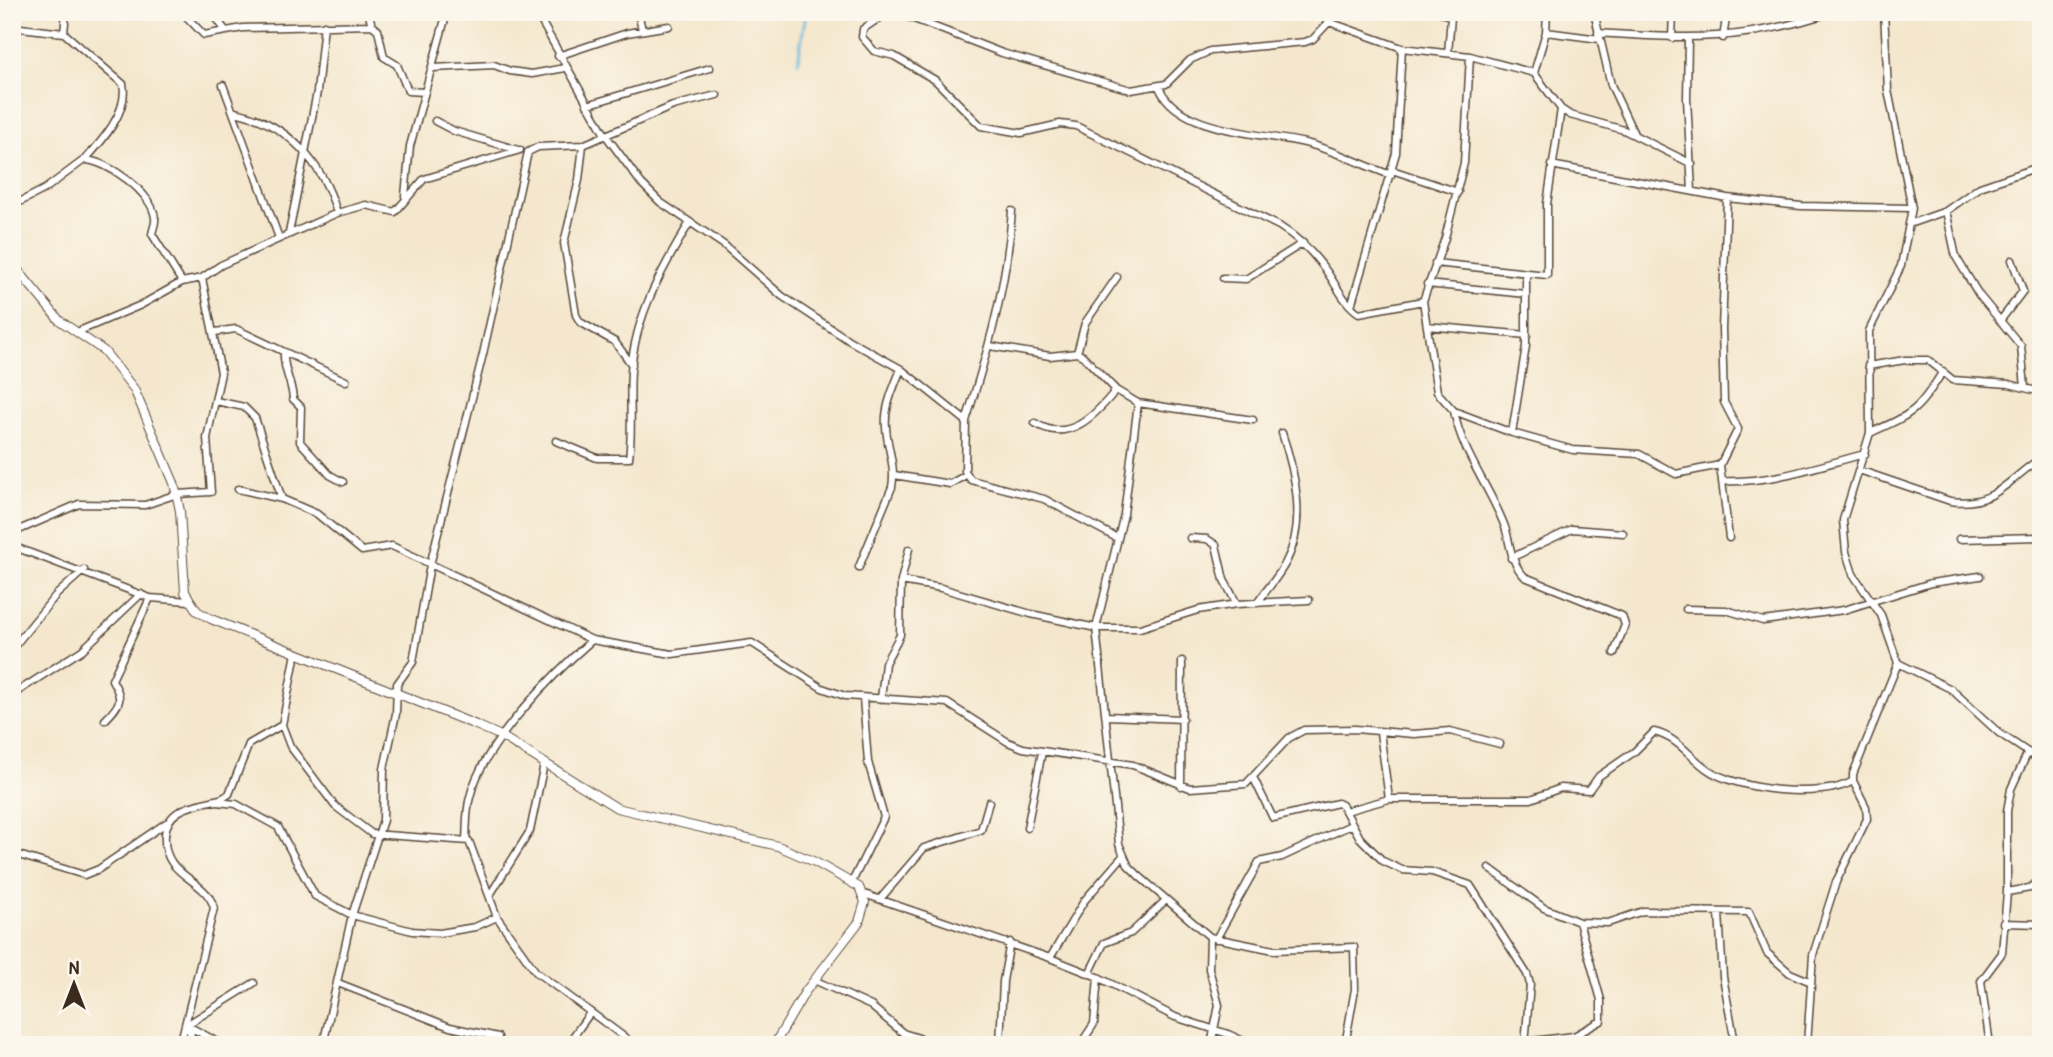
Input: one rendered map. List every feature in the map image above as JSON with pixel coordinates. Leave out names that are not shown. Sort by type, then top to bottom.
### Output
[{"type":"street","points":[[64,33],[66,12]]},
{"type":"street","points":[[182,12],[201,35],[225,30],[372,25]]},
{"type":"street","points":[[212,12],[225,30]]},
{"type":"street","points":[[368,12],[372,25],[378,30],[382,53],[397,65],[408,91],[413,94],[425,92]]},
{"type":"street","points":[[405,198],[410,146],[447,12]]},
{"type":"street","points":[[536,12],[558,56],[604,133],[641,183],[660,202],[724,245],[782,296],[866,351],[901,369],[966,421]]},
{"type":"street","points":[[638,12],[642,30]]},
{"type":"street","points":[[888,12],[863,29],[862,37],[868,45],[874,51],[894,56],[935,80],[981,126],[1021,133],[1060,124],[1076,126],[1279,226],[1303,243],[1359,313],[1368,314],[1423,301]]},
{"type":"street","points":[[895,12],[1002,53],[1121,88],[1159,87],[1199,54],[1305,42],[1313,39],[1329,22]]},
{"type":"street","points":[[1323,12],[1329,22],[1402,48],[1470,56],[1534,73],[1561,109],[1579,118],[1634,134],[1692,164]]},
{"type":"street","points":[[1440,12],[1452,15],[1448,53]]},
{"type":"street","points":[[1534,73],[1546,32],[1547,12]]},
{"type":"street","points":[[1594,12],[1611,85],[1634,134]]},
{"type":"street","points":[[1672,38],[1673,12]]},
{"type":"street","points":[[1723,38],[1727,12]]},
{"type":"street","points":[[1546,32],[1599,36],[1723,38],[1765,32],[1832,12]]},
{"type":"street","points":[[1807,1045],[1812,955],[1836,882],[1867,819],[1867,807],[1853,781],[1858,758],[1898,663],[1881,615],[1853,574],[1844,533],[1845,509],[1870,433],[1869,331],[1901,266],[1912,208],[1888,90],[1884,12]]},
{"type":"street","points":[[289,233],[318,84],[324,25]]},
{"type":"street","points":[[558,56],[642,30],[669,26]]},
{"type":"street","points":[[12,27],[64,33],[120,80],[125,92],[113,122],[85,160],[45,189],[12,206]]},
{"type":"street","points":[[1688,38],[1687,99],[1692,191]]},
{"type":"street","points":[[1351,306],[1391,172],[1398,135],[1402,48]]},
{"type":"street","points":[[1470,56],[1464,163],[1458,192],[1423,301],[1437,392],[1454,411],[1512,433],[1573,450],[1639,454],[1676,474],[1720,465]]},
{"type":"street","points":[[433,68],[494,65],[510,71],[532,74],[565,68]]},
{"type":"street","points":[[587,105],[710,68]]},
{"type":"street","points":[[223,85],[279,238]]},
{"type":"street","points":[[1159,87],[1166,100],[1188,116],[1220,127],[1313,145],[1458,192]]},
{"type":"street","points":[[435,121],[454,131],[528,152],[538,147],[583,145],[604,133],[673,106],[717,95]]},
{"type":"street","points":[[1435,263],[1545,276],[1548,273],[1547,204],[1561,109]]},
{"type":"street","points":[[235,112],[258,118],[305,149],[331,190],[337,213]]},
{"type":"street","points":[[583,145],[579,180],[564,243],[576,315],[580,322],[615,342],[632,365]]},
{"type":"street","points":[[77,332],[151,300],[182,282],[202,278],[220,265],[337,213],[366,205],[395,212],[424,179],[520,150]]},
{"type":"street","points":[[323,1045],[352,915],[384,813],[384,769],[399,694],[397,684],[413,662],[416,651],[430,565],[483,354],[528,152]]},
{"type":"street","points":[[85,160],[108,165],[144,197],[155,216],[152,234],[182,282]]},
{"type":"street","points":[[1551,165],[1727,198],[1801,206],[1912,208]]},
{"type":"street","points":[[1909,224],[1945,211],[1980,187],[2036,171],[2041,166]]},
{"type":"street","points":[[1727,198],[1722,329],[1724,402],[1738,429],[1720,465],[1729,538]]},
{"type":"street","points":[[966,475],[966,421],[990,346],[1005,282],[1012,211]]},
{"type":"street","points":[[1945,211],[1956,257],[1979,295],[2022,349],[2025,387]]},
{"type":"street","points":[[556,441],[597,458],[629,458],[632,365],[636,336],[651,294],[690,222]]},
{"type":"street","points":[[1223,278],[1246,279],[1303,243]]},
{"type":"street","points":[[2000,321],[2023,291],[2012,260]]},
{"type":"street","points":[[12,263],[53,314],[104,351],[134,389],[177,494],[184,579],[189,601]]},
{"type":"street","points":[[1512,433],[1527,334],[1526,273]]},
{"type":"street","points":[[1077,353],[1085,323],[1117,277]]},
{"type":"street","points":[[12,533],[79,503],[145,505],[177,494],[211,492],[207,446],[221,373],[215,332],[202,278]]},
{"type":"street","points":[[1427,284],[1526,294]]},
{"type":"street","points":[[1427,326],[1527,334]]},
{"type":"street","points":[[215,332],[236,329],[346,381]]},
{"type":"street","points":[[990,346],[1050,356],[1077,353],[1116,390],[1138,403],[1253,420]]},
{"type":"street","points":[[284,354],[284,365],[293,386],[293,399],[301,407],[300,442],[330,475],[343,482]]},
{"type":"street","points":[[1868,366],[1928,360],[1953,380],[2025,387],[2041,392]]},
{"type":"street","points":[[859,567],[894,475],[886,426],[892,392],[901,369]]},
{"type":"street","points":[[1870,433],[1911,414],[1926,399],[1942,371]]},
{"type":"street","points":[[1035,423],[1059,432],[1091,417],[1116,390]]},
{"type":"street","points":[[216,401],[244,407],[255,418],[282,499]]},
{"type":"street","points":[[1138,403],[1129,488],[1096,628],[1107,716],[1116,827],[1124,856],[1139,876],[1165,901],[1213,938],[1282,950],[1354,947],[1355,989],[1345,1045]]},
{"type":"street","points":[[1454,411],[1461,439],[1504,527],[1511,558],[1525,577],[1622,616],[1625,625],[1614,653]]},
{"type":"street","points":[[1258,603],[1287,561],[1294,529],[1295,476],[1282,433]]},
{"type":"street","points":[[1723,481],[1748,482],[1785,477],[1865,454]]},
{"type":"street","points":[[1859,470],[1951,501],[1966,503],[1990,499],[2041,458]]},
{"type":"street","points":[[894,475],[950,484],[966,475]]},
{"type":"street","points":[[966,475],[977,484],[1044,499],[1117,538]]},
{"type":"street","points":[[238,489],[282,499],[328,521],[341,536],[362,551],[373,551],[389,545],[592,640],[672,654],[752,643],[821,688],[845,696],[947,702],[1008,742],[1042,751],[1133,765],[1181,786],[1237,786],[1254,779],[1296,733],[1323,729],[1414,734],[1450,731],[1500,744]]},
{"type":"street","points":[[1511,558],[1572,530],[1623,533]]},
{"type":"street","points":[[1959,539],[2041,537]]},
{"type":"street","points":[[1190,538],[1207,539],[1216,545],[1224,580],[1237,604]]},
{"type":"street","points":[[12,546],[84,570],[150,598],[189,601],[211,619],[501,736],[617,808],[778,846],[852,882],[864,894],[881,898],[917,915],[1010,942],[1098,977],[1153,1008],[1252,1045]]},
{"type":"street","points":[[881,699],[887,655],[900,635],[901,582],[909,549]]},
{"type":"street","points":[[12,649],[56,595],[84,570]]},
{"type":"street","points":[[1686,609],[1726,610],[1763,621],[1844,610],[1931,583],[1980,576]]},
{"type":"street","points":[[901,582],[941,588],[1031,614],[1096,628],[1140,628],[1198,610],[1237,604],[1308,600]]},
{"type":"street","points":[[12,695],[82,650],[141,594]]},
{"type":"street","points":[[105,720],[120,696],[119,688],[112,680],[150,598]]},
{"type":"street","points":[[466,840],[470,795],[501,736],[566,662],[592,640]]},
{"type":"street","points":[[296,653],[282,725],[290,746],[335,806],[367,831],[379,835],[466,840],[471,844],[497,917],[536,972],[633,1044]]},
{"type":"street","points":[[1181,786],[1182,661]]},
{"type":"street","points":[[1898,663],[1951,690],[1999,733],[2041,761]]},
{"type":"street","points":[[852,882],[884,817],[868,762],[863,698]]},
{"type":"street","points":[[1107,716],[1183,719]]},
{"type":"street","points":[[12,853],[84,875],[99,869],[179,811],[223,799],[234,788],[249,744],[282,725]]},
{"type":"street","points":[[1380,732],[1389,799]]},
{"type":"street","points":[[1346,811],[1389,799],[1531,799],[1561,788],[1589,790],[1599,775],[1634,752],[1654,732],[1679,743],[1709,771],[1745,787],[1834,789],[1853,781]]},
{"type":"street","points":[[1027,828],[1042,751]]},
{"type":"street","points":[[1990,1045],[1982,981],[2001,953],[2007,892],[2007,811],[2011,789],[2028,752]]},
{"type":"street","points":[[491,895],[530,831],[544,764]]},
{"type":"street","points":[[1254,779],[1273,818],[1333,803],[1342,805],[1351,825],[1370,851],[1383,861],[1402,870],[1432,873],[1470,885],[1527,974],[1530,984],[1525,1043],[1574,1036],[1601,1021],[1601,1000],[1579,922]]},
{"type":"street","points":[[211,802],[236,804],[278,827],[315,896],[352,915],[412,931],[440,933],[475,928],[497,917]]},
{"type":"street","points":[[881,898],[924,848],[981,830],[989,802]]},
{"type":"street","points":[[167,822],[165,837],[169,860],[207,895],[214,908],[188,1024],[180,1045]]},
{"type":"street","points":[[1211,1045],[1219,1005],[1208,962],[1213,938],[1259,862],[1282,857],[1351,825]]},
{"type":"street","points":[[1050,958],[1084,901],[1124,856]]},
{"type":"street","points":[[1489,868],[1544,908],[1579,922],[1608,923],[1643,911],[1749,912],[1760,942],[1768,953],[1790,973],[1810,981]]},
{"type":"street","points":[[2007,892],[2029,888],[2041,878]]},
{"type":"street","points":[[774,1045],[795,1007],[859,922],[864,894]]},
{"type":"street","points":[[1089,974],[1104,943],[1131,933],[1165,901]]},
{"type":"street","points":[[1719,913],[1723,977],[1732,1032]]},
{"type":"street","points":[[2003,923],[2041,924]]},
{"type":"street","points":[[1000,1045],[1003,981],[1010,942]]},
{"type":"street","points":[[1080,1045],[1094,1024],[1098,977]]},
{"type":"street","points":[[814,980],[865,1003],[903,1033],[941,1045]]},
{"type":"street","points":[[188,1024],[254,983]]},
{"type":"street","points":[[338,983],[450,1027],[498,1037]]},
{"type":"street","points":[[567,1045],[590,1013]]},
{"type":"street","points":[[188,1024],[194,1045]]},
{"type":"street","points":[[188,1024],[223,1045]]},
{"type":"waterway","points":[[798,62],[806,12]]}]
